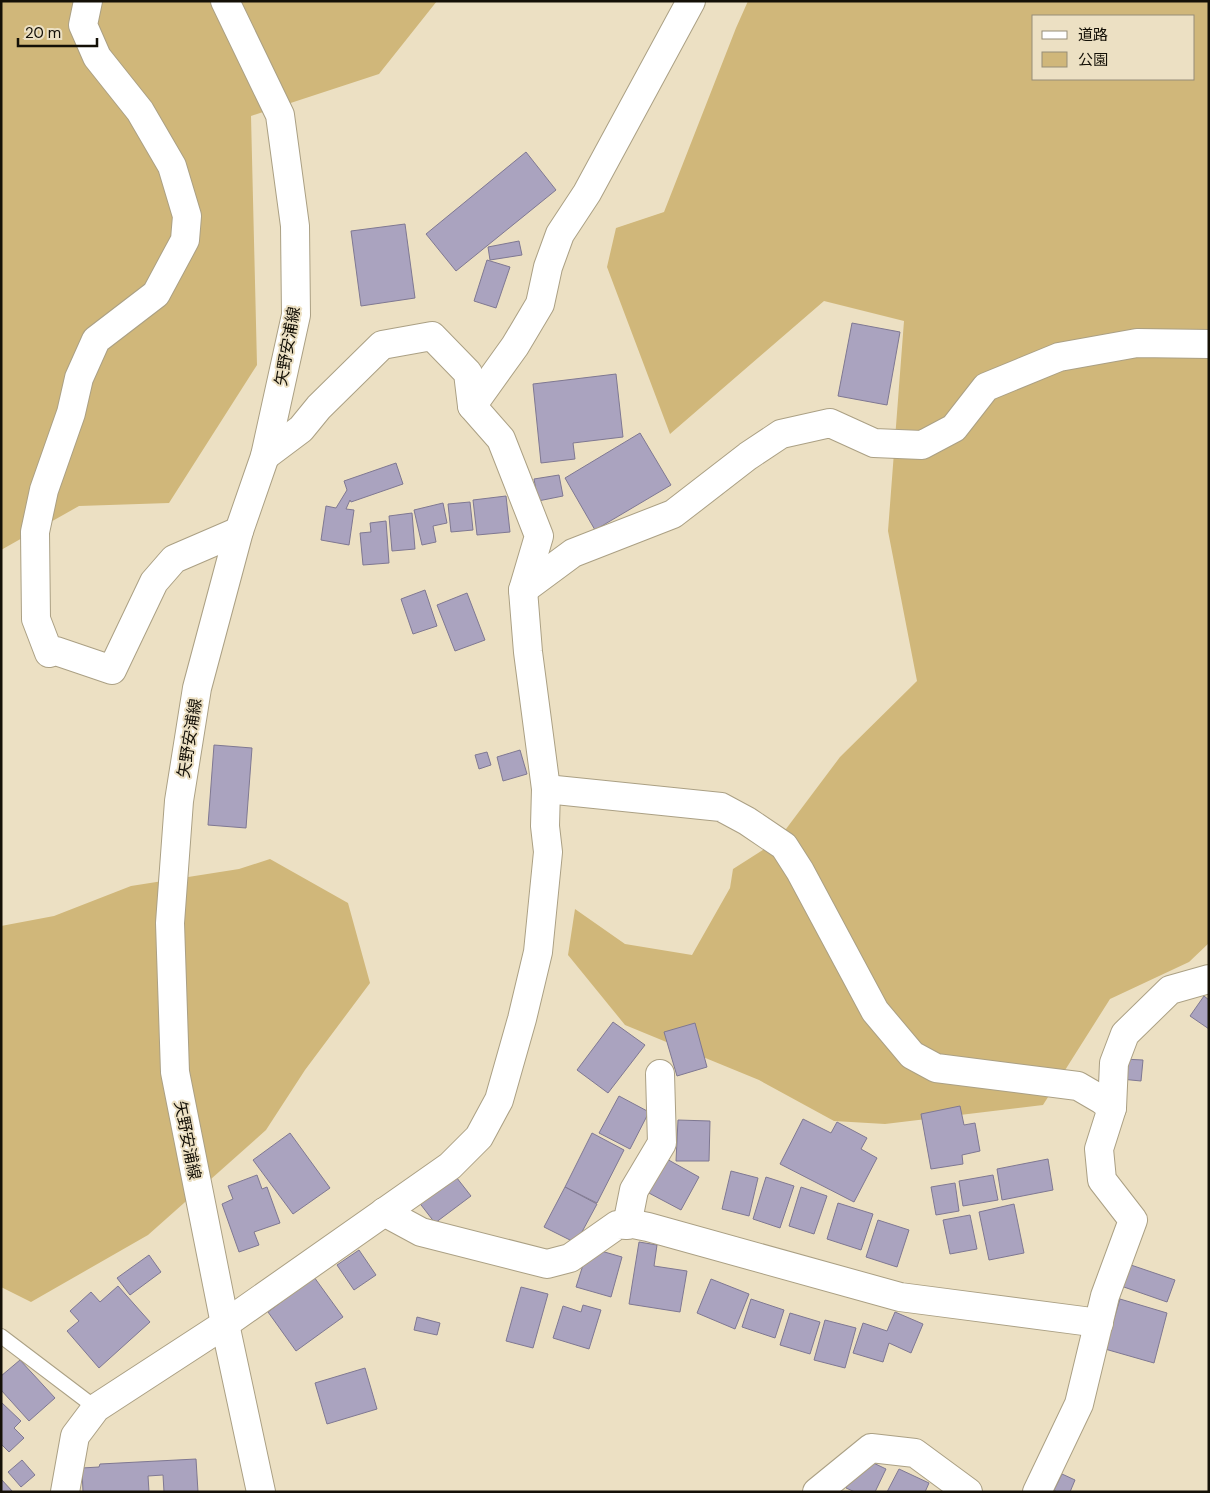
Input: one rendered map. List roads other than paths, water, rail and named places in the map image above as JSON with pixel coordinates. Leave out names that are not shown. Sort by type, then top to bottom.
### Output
[{"type":"street","points":[[88,1],[83,25],[97,57],[140,111],[172,166],[187,216],[185,240],[156,294],[96,340],[79,378],[71,412],[44,490],[35,532],[36,619],[49,653],[56,652],[112,670],[154,582],[174,559],[239,531]]},
{"type":"street","name":"矢野安浦線","points":[[225,1],[280,115],[295,226],[296,314],[265,456],[239,531],[197,688],[179,801],[170,923],[175,1072],[260,1492]]},
{"type":"street","points":[[472,406],[514,346],[540,304],[548,267],[560,234],[588,193],[691,1]]},
{"type":"street","points":[[65,1492],[75,1436],[96,1408],[225,1324],[450,1166],[479,1138],[499,1100],[538,952],[548,852],[545,826],[546,789],[528,652],[523,590],[539,536],[501,439],[472,406],[468,373],[432,336],[382,345],[319,407],[301,428],[265,456]]},
{"type":"street","points":[[523,590],[574,553],[673,514],[748,456],[781,434],[830,423],[874,443],[922,445],[954,428],[986,388],[1059,357],[1137,343],[1209,344]]},
{"type":"street","points":[[546,789],[721,807],[747,821],[784,846],[800,870],[875,1011],[912,1055],[936,1068],[1078,1086],[1112,1108]]},
{"type":"street","points":[[1037,1492],[1079,1404],[1105,1296],[1133,1220],[1102,1180],[1099,1150],[1112,1108],[1114,1063],[1125,1034],[1170,990],[1209,979]]},
{"type":"street","points":[[627,1225],[634,1190],[662,1142],[660,1074]]},
{"type":"street","points":[[384,1212],[421,1232],[547,1264],[570,1258],[617,1225],[648,1227],[900,1297],[1099,1322]]},
{"type":"street","points":[[817,1492],[871,1448],[915,1453],[968,1492]]},
{"type":"lane","points":[[1,1336],[96,1408]]}]
